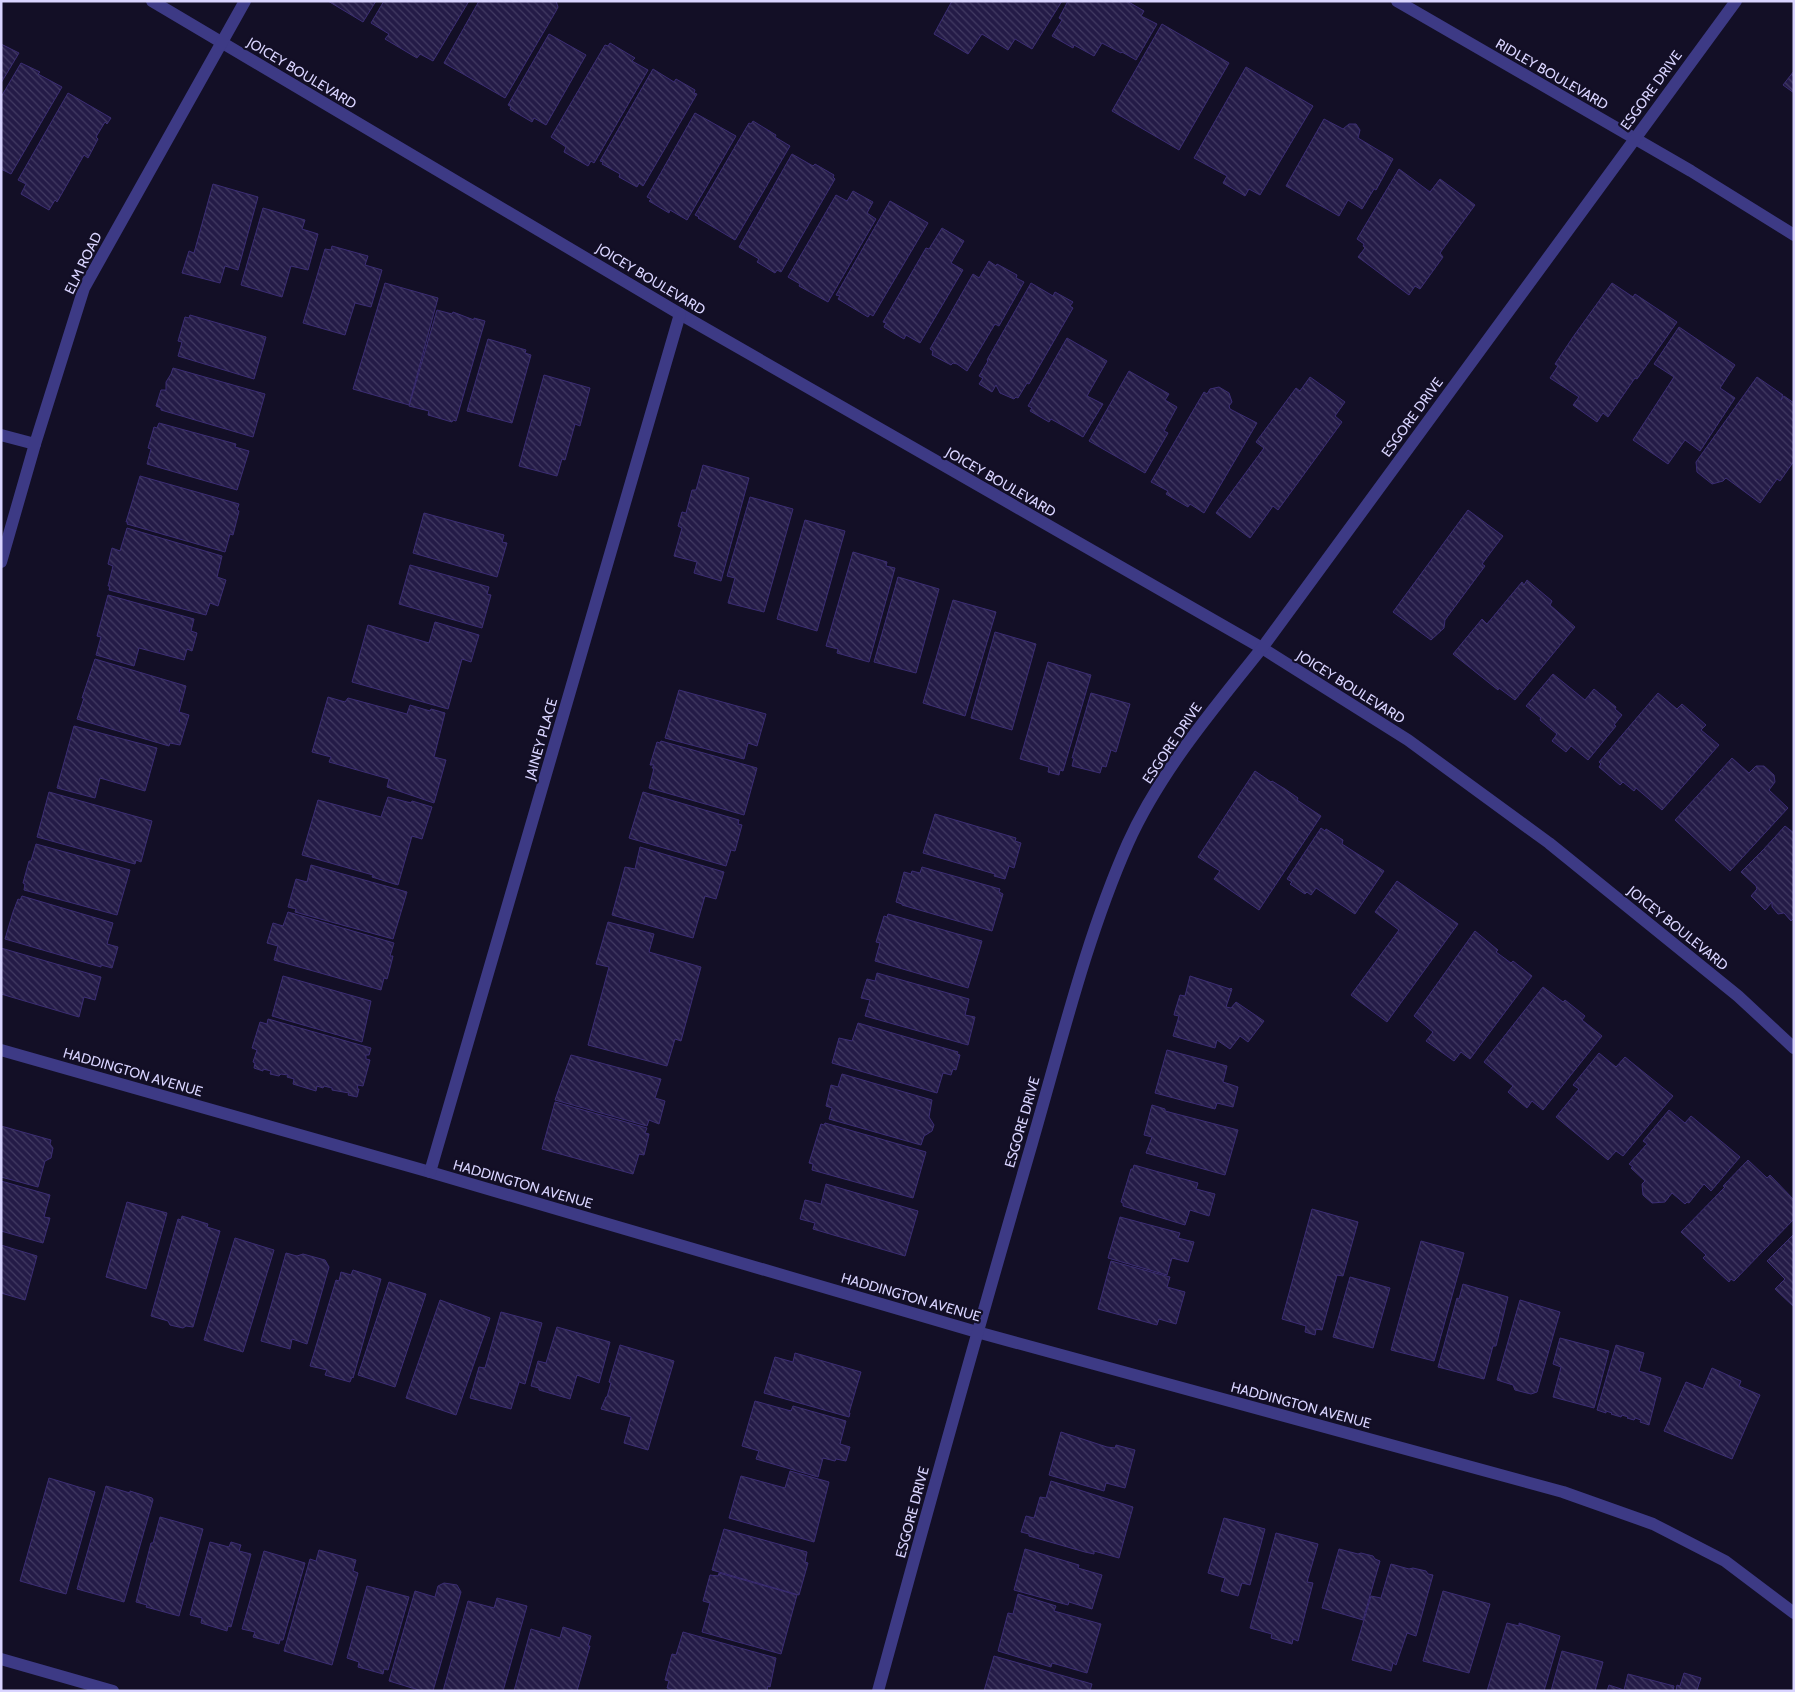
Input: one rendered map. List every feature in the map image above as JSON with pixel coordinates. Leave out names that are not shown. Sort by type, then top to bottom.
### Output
[{"type":"street","name":"JOICEY BOULEVARD","points":[[152,1],[680,314],[1262,648],[1408,740],[1549,843],[1738,996],[1794,1048]]},
{"type":"street","name":"ELM ROAD","points":[[1,562],[35,444],[84,288],[245,1]]},
{"type":"street","name":"RIDLEY BOULEVARD","points":[[1397,1],[1794,234]]},
{"type":"street","name":"ESGORE DRIVE","points":[[878,1691],[976,1332],[1094,930],[1129,842],[1167,773],[1262,648],[1736,1]]},
{"type":"street","name":"JAINEY PLACE","points":[[430,1172],[680,314]]},
{"type":"street","points":[[1,435],[35,444]]},
{"type":"street","name":"HADDINGTON AVENUE","points":[[1,1050],[430,1172],[976,1332],[1563,1492],[1653,1524],[1725,1561],[1794,1613]]},
{"type":"street","points":[[1,1659],[113,1691]]},
{"type":"building","points":[[328,1],[376,1],[363,22]]},
{"type":"building","points":[[384,1],[469,1],[433,61],[420,54],[417,58],[385,39],[389,34],[371,23]]},
{"type":"building","points":[[479,1],[556,1],[558,7],[505,98],[444,63]]},
{"type":"building","points":[[952,1],[1062,1],[1032,49],[1015,39],[1008,50],[982,34],[968,54],[934,34]]},
{"type":"building","points":[[1068,1],[1127,1],[1144,11],[1141,16],[1157,24],[1136,60],[1102,43],[1094,56],[1074,45],[1073,48],[1052,36],[1062,20],[1059,18]]},
{"type":"building","points":[[1162,24],[1229,63],[1179,150],[1112,111]]},
{"type":"building","points":[[549,34],[586,55],[546,125],[534,118],[532,122],[510,109],[511,107],[508,105]]},
{"type":"building","points":[[610,43],[635,58],[632,61],[648,70],[594,163],[591,161],[588,166],[564,152],[566,147],[551,137],[605,45],[608,46]]},
{"type":"building","points":[[1,44],[19,53],[1,83]]},
{"type":"building","points":[[21,63],[40,72],[38,74],[62,87],[11,174],[1,169],[1,97]]},
{"type":"building","points":[[1246,67],[1313,106],[1260,195],[1249,189],[1245,196],[1223,183],[1227,176],[1194,158]]},
{"type":"building","points":[[653,69],[674,82],[676,79],[695,90],[694,93],[697,94],[643,186],[639,183],[637,187],[619,177],[620,174],[600,161]]},
{"type":"building","points":[[1794,71],[1794,93],[1783,85]]},
{"type":"building","points":[[68,93],[111,118],[107,124],[105,122],[96,137],[98,139],[88,158],[84,155],[57,202],[55,200],[49,210],[21,194],[26,184],[18,180]]},
{"type":"building","points":[[695,113],[736,136],[687,220],[670,210],[669,213],[649,201],[651,199],[647,197]]},
{"type":"building","points":[[1324,119],[1343,129],[1349,124],[1356,124],[1360,130],[1358,138],[1393,159],[1376,190],[1374,189],[1362,209],[1348,200],[1339,216],[1286,186]]},
{"type":"building","points":[[753,121],[790,146],[735,240],[695,215],[749,123],[751,124]]},
{"type":"building","points":[[792,154],[834,175],[835,179],[781,272],[777,270],[775,273],[757,262],[759,259],[739,247]]},
{"type":"building","points":[[1399,169],[1430,192],[1440,179],[1475,205],[1440,253],[1443,257],[1420,289],[1415,286],[1409,295],[1358,257],[1365,248],[1364,244],[1357,239]]},
{"type":"building","points":[[213,184],[258,197],[238,270],[225,266],[220,283],[182,273],[189,251],[194,253]]},
{"type":"building","points":[[853,191],[873,202],[867,213],[876,219],[828,302],[799,286],[800,284],[788,277],[836,195],[847,201]]},
{"type":"building","points":[[890,201],[928,223],[873,316],[870,314],[868,317],[838,299],[840,296],[836,295]]},
{"type":"building","points":[[263,208],[305,220],[302,229],[318,234],[308,270],[291,266],[282,297],[241,285]]},
{"type":"building","points":[[942,228],[964,241],[951,263],[963,270],[920,343],[906,335],[904,339],[884,327],[886,323],[883,322],[926,248],[929,249]]},
{"type":"building","points":[[332,246],[368,256],[365,265],[382,270],[371,307],[355,303],[345,335],[303,323],[325,249],[331,250]]},
{"type":"building","points":[[989,261],[1017,275],[1016,278],[1024,282],[999,326],[995,324],[967,371],[957,364],[953,363],[951,365],[932,355],[933,351],[930,349],[973,274],[979,278]]},
{"type":"building","points":[[385,283],[438,298],[409,405],[353,389]]},
{"type":"building","points":[[1031,283],[1053,296],[1055,292],[1073,302],[1070,306],[1073,308],[1029,384],[1027,383],[1018,398],[1014,399],[1000,393],[996,385],[992,392],[979,384],[983,378],[979,376]]},
{"type":"building","points":[[1612,283],[1633,297],[1635,294],[1677,322],[1608,417],[1603,413],[1597,422],[1573,405],[1579,397],[1550,378],[1558,366],[1555,364]]},
{"type":"building","points":[[437,310],[452,314],[453,312],[474,320],[474,318],[485,321],[456,421],[453,420],[452,422],[428,415],[429,411],[409,406]]},
{"type":"building","points":[[190,315],[266,337],[254,379],[178,356],[182,342],[178,341],[185,317],[189,318]]},
{"type":"building","points":[[1679,327],[1735,365],[1720,388],[1735,398],[1700,451],[1685,440],[1668,464],[1633,440],[1674,377],[1654,364]]},
{"type":"building","points":[[1067,338],[1107,361],[1087,396],[1103,404],[1083,437],[1051,419],[1049,422],[1030,411],[1032,408],[1028,406]]},
{"type":"building","points":[[488,339],[526,350],[525,353],[531,355],[512,423],[467,411]]},
{"type":"building","points":[[173,368],[265,394],[253,437],[161,410],[161,408],[156,406],[161,390],[166,390],[166,382]]},
{"type":"building","points":[[1129,371],[1169,394],[1165,400],[1177,407],[1164,431],[1168,433],[1145,473],[1089,441]]},
{"type":"building","points":[[544,375],[590,388],[580,426],[575,424],[565,460],[562,459],[557,476],[519,466]]},
{"type":"building","points":[[1310,377],[1345,402],[1335,416],[1342,422],[1278,510],[1273,506],[1250,538],[1216,513],[1264,448],[1256,442],[1296,388],[1300,391]]},
{"type":"building","points":[[1757,377],[1783,395],[1781,400],[1784,396],[1794,403],[1794,461],[1780,481],[1777,479],[1760,503],[1726,478],[1723,481],[1712,484],[1697,472],[1696,462]]},
{"type":"building","points":[[1219,387],[1229,393],[1232,402],[1229,406],[1230,409],[1257,423],[1204,513],[1190,504],[1188,507],[1176,500],[1166,494],[1168,491],[1151,482],[1204,392],[1207,394],[1210,389]]},
{"type":"building","points":[[159,423],[236,444],[235,447],[249,451],[237,490],[147,464],[151,449],[148,448],[154,427],[157,428]]},
{"type":"building","points":[[703,465],[749,478],[721,581],[694,573],[697,562],[674,556],[682,528],[678,526],[682,512],[686,513],[692,490],[696,490]]},
{"type":"building","points":[[140,476],[239,504],[233,535],[230,534],[225,552],[127,524]]},
{"type":"building","points":[[750,497],[793,509],[764,612],[728,603],[735,578],[727,576]]},
{"type":"building","points":[[1468,510],[1503,536],[1482,564],[1485,566],[1445,620],[1444,628],[1431,640],[1393,612]]},
{"type":"building","points":[[424,513],[504,535],[502,542],[507,543],[497,577],[413,553]]},
{"type":"building","points":[[805,520],[845,531],[817,631],[777,619]]},
{"type":"building","points":[[127,528],[222,556],[217,577],[226,580],[218,606],[210,603],[206,615],[109,590],[110,586],[108,586],[113,566],[108,564],[112,548],[120,551]]},
{"type":"building","points":[[853,552],[887,562],[886,566],[895,568],[869,662],[837,653],[838,649],[826,646]]},
{"type":"building","points":[[410,565],[489,587],[487,594],[491,595],[482,628],[399,604]]},
{"type":"building","points":[[898,577],[939,589],[916,673],[874,662]]},
{"type":"building","points":[[1527,580],[1552,601],[1550,605],[1575,627],[1515,700],[1499,688],[1498,690],[1453,654],[1482,619],[1487,624],[1522,582],[1524,585]]},
{"type":"building","points":[[108,595],[194,619],[191,631],[197,633],[192,651],[187,649],[184,660],[139,648],[134,666],[96,655],[101,637],[97,636]]},
{"type":"building","points":[[953,600],[996,612],[965,716],[923,703]]},
{"type":"building","points":[[435,622],[479,635],[471,662],[462,659],[448,709],[352,682],[368,625],[429,643]]},
{"type":"building","points":[[995,632],[1036,644],[1012,730],[971,718]]},
{"type":"building","points":[[95,659],[186,686],[179,712],[189,715],[180,745],[170,743],[169,746],[77,719]]},
{"type":"building","points":[[1048,662],[1091,675],[1063,771],[1060,770],[1059,775],[1048,772],[1049,767],[1020,759]]},
{"type":"building","points":[[1553,674],[1585,700],[1594,689],[1616,707],[1615,709],[1622,715],[1614,725],[1616,726],[1588,760],[1571,746],[1566,752],[1552,741],[1557,734],[1526,706]]},
{"type":"building","points":[[679,690],[766,714],[757,746],[748,743],[744,759],[665,738]]},
{"type":"building","points":[[1091,693],[1130,704],[1116,752],[1111,750],[1106,767],[1102,766],[1100,773],[1072,766],[1074,758],[1072,758]]},
{"type":"building","points":[[1658,693],[1677,709],[1682,704],[1706,725],[1701,730],[1719,745],[1662,810],[1636,788],[1634,791],[1623,782],[1620,785],[1599,767],[1601,764],[1599,762]]},
{"type":"building","points":[[328,697],[345,702],[348,698],[407,714],[410,705],[445,713],[434,757],[446,760],[434,803],[387,787],[389,779],[329,762],[331,757],[312,752]]},
{"type":"building","points":[[74,726],[157,748],[145,791],[100,778],[95,798],[57,788]]},
{"type":"building","points":[[661,741],[757,768],[744,815],[649,788],[654,768],[652,768],[654,765],[650,765],[657,742],[660,743]]},
{"type":"building","points":[[1732,758],[1749,773],[1756,766],[1764,766],[1774,775],[1775,782],[1769,790],[1788,808],[1730,871],[1675,820]]},
{"type":"building","points":[[1255,771],[1285,789],[1298,798],[1297,800],[1321,816],[1259,910],[1214,879],[1220,871],[1198,857]]},
{"type":"building","points":[[49,792],[152,821],[141,862],[136,860],[135,864],[37,837]]},
{"type":"building","points":[[643,792],[739,820],[738,824],[742,825],[735,851],[731,850],[726,866],[629,838]]},
{"type":"building","points":[[388,797],[432,807],[422,839],[412,836],[398,885],[372,877],[373,875],[302,855],[318,800],[381,817]]},
{"type":"building","points":[[935,814],[1016,838],[1015,841],[1021,843],[1014,868],[1009,866],[1005,879],[994,876],[995,874],[923,853]]},
{"type":"building","points":[[1785,826],[1794,833],[1794,918],[1791,921],[1784,913],[1778,914],[1772,907],[1772,902],[1765,910],[1751,896],[1757,889],[1756,886],[1741,872]]},
{"type":"building","points":[[1321,828],[1325,831],[1326,829],[1343,840],[1342,844],[1384,871],[1355,914],[1316,888],[1311,895],[1307,892],[1305,894],[1290,884],[1292,882],[1287,879]]},
{"type":"building","points":[[36,844],[130,870],[117,915],[24,890],[25,884],[23,883]]},
{"type":"building","points":[[640,847],[724,872],[716,899],[705,896],[693,938],[612,915],[625,867],[635,869]]},
{"type":"building","points":[[311,865],[407,892],[393,939],[295,912],[296,909],[288,907],[296,879],[307,882]]},
{"type":"building","points":[[922,867],[1000,889],[999,892],[1003,894],[992,931],[896,902],[904,872],[911,874],[912,871],[920,873]]},
{"type":"building","points":[[1397,881],[1458,924],[1387,1022],[1351,995],[1399,930],[1375,912]]},
{"type":"building","points":[[22,896],[113,923],[107,944],[118,947],[112,968],[101,965],[101,967],[5,939],[18,899],[20,900]]},
{"type":"building","points":[[288,912],[394,943],[387,979],[384,978],[381,990],[274,960],[278,946],[267,943],[273,923],[283,926]]},
{"type":"building","points":[[888,914],[982,941],[968,988],[875,961],[880,943],[876,942],[884,916],[887,917]]},
{"type":"building","points":[[608,922],[654,934],[649,952],[701,967],[681,1041],[675,1039],[667,1066],[588,1045],[609,967],[596,964]]},
{"type":"building","points":[[1475,931],[1498,950],[1496,952],[1511,963],[1513,961],[1532,976],[1470,1059],[1461,1052],[1454,1061],[1426,1041],[1433,1032],[1414,1016]]},
{"type":"building","points":[[1,948],[101,977],[95,1000],[84,997],[79,1017],[1,994]]},
{"type":"building","points":[[877,973],[969,999],[965,1015],[975,1017],[968,1045],[865,1016],[870,1000],[861,998],[867,979],[875,981]]},
{"type":"building","points":[[283,976],[371,1001],[362,1042],[272,1016]]},
{"type":"building","points":[[1190,976],[1231,988],[1226,1007],[1231,1008],[1236,1002],[1264,1021],[1248,1042],[1240,1036],[1230,1049],[1217,1040],[1215,1048],[1173,1036],[1179,1016],[1174,1015],[1175,1011],[1180,995],[1185,996]]},
{"type":"building","points":[[1543,987],[1563,1002],[1565,1000],[1585,1016],[1582,1020],[1602,1036],[1543,1110],[1532,1101],[1527,1108],[1508,1092],[1513,1086],[1484,1062]]},
{"type":"building","points":[[268,1019],[371,1048],[369,1055],[366,1055],[366,1059],[370,1060],[363,1086],[358,1085],[357,1097],[324,1086],[323,1088],[317,1086],[316,1091],[293,1084],[294,1079],[287,1077],[288,1075],[281,1074],[279,1076],[270,1074],[271,1071],[254,1068],[255,1063],[253,1062],[257,1050],[252,1048],[260,1022],[267,1024]]},
{"type":"building","points":[[858,1023],[958,1052],[957,1054],[960,1055],[956,1070],[953,1069],[951,1075],[943,1073],[937,1093],[832,1063],[839,1038],[852,1041]]},
{"type":"building","points":[[1167,1050],[1227,1066],[1223,1082],[1238,1087],[1233,1107],[1217,1103],[1215,1109],[1155,1093]]},
{"type":"building","points":[[1599,1053],[1616,1067],[1625,1057],[1673,1096],[1623,1156],[1616,1151],[1608,1160],[1556,1117],[1579,1089],[1573,1085]]},
{"type":"building","points":[[571,1055],[661,1079],[655,1098],[665,1101],[659,1124],[649,1120],[647,1126],[555,1100]]},
{"type":"building","points":[[842,1074],[932,1100],[929,1117],[934,1125],[932,1131],[924,1136],[921,1145],[829,1119],[832,1108],[826,1106],[831,1085],[838,1087]]},
{"type":"building","points":[[555,1102],[647,1128],[645,1133],[649,1134],[644,1155],[639,1154],[633,1174],[542,1149]]},
{"type":"building","points":[[1152,1105],[1165,1109],[1165,1111],[1238,1130],[1225,1175],[1146,1153],[1152,1137],[1144,1135]]},
{"type":"building","points":[[1669,1110],[1685,1123],[1691,1116],[1740,1157],[1711,1191],[1704,1184],[1689,1203],[1685,1204],[1672,1193],[1665,1202],[1652,1203],[1643,1195],[1642,1184],[1645,1181],[1629,1164],[1647,1144],[1643,1141]]},
{"type":"building","points":[[825,1123],[926,1152],[913,1198],[812,1170],[813,1164],[809,1163],[821,1124],[824,1125]]},
{"type":"building","points":[[1,1126],[51,1140],[50,1144],[53,1148],[51,1158],[45,1161],[38,1187],[1,1177]]},
{"type":"building","points":[[1748,1160],[1767,1178],[1770,1175],[1794,1200],[1794,1219],[1734,1281],[1731,1279],[1729,1282],[1703,1258],[1706,1255],[1681,1232],[1725,1187],[1723,1186]]},
{"type":"building","points":[[1134,1165],[1198,1183],[1196,1189],[1215,1194],[1209,1216],[1190,1210],[1185,1225],[1123,1206],[1121,1202],[1131,1169],[1133,1169]]},
{"type":"building","points":[[1,1181],[50,1195],[44,1217],[50,1218],[43,1243],[1,1231]]},
{"type":"building","points":[[826,1184],[918,1211],[905,1256],[813,1229],[815,1223],[800,1219],[805,1200],[821,1204]]},
{"type":"building","points":[[127,1202],[167,1213],[146,1289],[106,1277]]},
{"type":"building","points":[[1312,1209],[1358,1222],[1343,1276],[1337,1275],[1322,1330],[1316,1329],[1315,1335],[1305,1332],[1306,1326],[1282,1319]]},
{"type":"building","points":[[182,1216],[208,1224],[207,1227],[220,1231],[193,1327],[186,1326],[183,1328],[170,1325],[168,1321],[151,1316],[178,1219],[181,1220]]},
{"type":"building","points":[[1120,1217],[1180,1233],[1178,1238],[1194,1242],[1188,1262],[1172,1258],[1167,1275],[1108,1258]]},
{"type":"building","points":[[1794,1234],[1794,1307],[1775,1289],[1785,1279],[1767,1261]]},
{"type":"building","points":[[235,1238],[274,1250],[243,1352],[204,1340]]},
{"type":"building","points":[[1421,1241],[1464,1253],[1434,1361],[1391,1350]]},
{"type":"building","points":[[1,1245],[37,1256],[25,1300],[1,1293]]},
{"type":"building","points":[[286,1253],[297,1256],[303,1254],[325,1260],[329,1267],[307,1344],[292,1339],[290,1349],[261,1341]]},
{"type":"building","points":[[1111,1261],[1170,1277],[1167,1287],[1185,1292],[1176,1324],[1159,1319],[1157,1325],[1098,1309]]},
{"type":"building","points":[[353,1270],[381,1279],[353,1378],[350,1382],[325,1375],[327,1370],[310,1366],[336,1280],[339,1281],[341,1272],[351,1275]]},
{"type":"building","points":[[1350,1277],[1390,1288],[1373,1348],[1333,1337]]},
{"type":"building","points":[[389,1282],[426,1294],[395,1387],[358,1375]]},
{"type":"building","points":[[1463,1284],[1508,1297],[1496,1346],[1493,1346],[1484,1379],[1438,1367],[1457,1298],[1459,1299]]},
{"type":"building","points":[[440,1300],[490,1318],[456,1415],[406,1398]]},
{"type":"building","points":[[1520,1300],[1560,1312],[1537,1392],[1531,1394],[1515,1390],[1513,1385],[1497,1380]]},
{"type":"building","points":[[501,1312],[542,1323],[525,1384],[519,1382],[511,1409],[470,1398],[479,1367],[485,1368]]},
{"type":"building","points":[[557,1327],[610,1342],[599,1383],[577,1375],[570,1399],[531,1386],[538,1361],[546,1363]]},
{"type":"building","points":[[1560,1338],[1609,1351],[1594,1408],[1553,1397],[1561,1367],[1553,1364]]},
{"type":"building","points":[[620,1345],[674,1361],[648,1450],[624,1443],[631,1417],[601,1409],[607,1397],[611,1383],[609,1382]]},
{"type":"building","points":[[1616,1345],[1644,1353],[1639,1371],[1661,1378],[1649,1425],[1635,1418],[1634,1420],[1622,1415],[1621,1417],[1606,1411],[1606,1413],[1597,1410]]},
{"type":"building","points":[[795,1353],[861,1372],[849,1417],[764,1393],[775,1357],[793,1362]]},
{"type":"building","points":[[1712,1368],[1741,1381],[1739,1386],[1760,1395],[1732,1459],[1664,1431],[1686,1382],[1703,1389]]},
{"type":"building","points":[[755,1401],[791,1411],[793,1406],[846,1421],[840,1444],[850,1447],[846,1461],[823,1458],[818,1477],[756,1459],[759,1451],[742,1446]]},
{"type":"building","points":[[1061,1432],[1107,1447],[1115,1448],[1116,1445],[1135,1450],[1125,1488],[1106,1483],[1104,1491],[1049,1475]]},
{"type":"building","points":[[790,1471],[829,1482],[814,1542],[729,1518],[741,1476],[785,1488]]},
{"type":"building","points":[[49,1478],[95,1492],[66,1594],[20,1581]]},
{"type":"building","points":[[1051,1481],[1133,1507],[1119,1558],[1094,1551],[1094,1554],[1085,1552],[1021,1532],[1026,1516],[1034,1518],[1040,1497],[1046,1498]]},
{"type":"building","points":[[106,1486],[130,1493],[130,1491],[153,1500],[124,1602],[77,1589]]},
{"type":"building","points":[[160,1517],[203,1529],[179,1616],[146,1607],[147,1605],[136,1602],[151,1543],[153,1543]]},
{"type":"building","points":[[1224,1518],[1265,1529],[1250,1585],[1242,1583],[1238,1596],[1221,1591],[1225,1578],[1208,1573]]},
{"type":"building","points":[[724,1529],[807,1552],[805,1562],[808,1563],[799,1595],[712,1570]]},
{"type":"building","points":[[1276,1533],[1318,1544],[1307,1582],[1313,1583],[1298,1641],[1293,1639],[1292,1644],[1271,1638],[1272,1634],[1250,1628]]},
{"type":"building","points":[[210,1542],[229,1547],[231,1542],[241,1545],[239,1551],[251,1554],[231,1627],[228,1626],[227,1631],[201,1623],[202,1618],[190,1615]]},
{"type":"building","points":[[1025,1549],[1079,1565],[1078,1568],[1102,1575],[1092,1609],[1069,1602],[1068,1605],[1014,1590]]},
{"type":"building","points":[[1339,1549],[1373,1556],[1380,1561],[1363,1620],[1322,1608]]},
{"type":"building","points":[[319,1550],[356,1560],[353,1571],[358,1573],[332,1665],[284,1651],[310,1559],[316,1561]]},
{"type":"building","points":[[264,1551],[305,1563],[283,1640],[280,1640],[279,1644],[253,1637],[255,1632],[242,1629]]},
{"type":"building","points":[[1391,1564],[1426,1571],[1428,1574],[1433,1575],[1416,1636],[1407,1633],[1396,1665],[1393,1663],[1391,1671],[1352,1660],[1371,1596],[1381,1598]]},
{"type":"building","points":[[719,1573],[797,1595],[781,1654],[702,1632],[710,1603],[703,1601],[710,1575],[718,1576]]},
{"type":"building","points":[[444,1583],[457,1585],[461,1592],[433,1691],[422,1691],[389,1681],[415,1591],[435,1597],[438,1586]]},
{"type":"building","points":[[367,1586],[409,1597],[388,1670],[384,1669],[383,1674],[358,1667],[359,1662],[347,1658]]},
{"type":"building","points":[[1443,1591],[1490,1604],[1469,1673],[1423,1661]]},
{"type":"building","points":[[1018,1594],[1056,1606],[1054,1611],[1101,1624],[1087,1673],[1052,1663],[1051,1667],[998,1651],[1008,1613],[1013,1614]]},
{"type":"building","points":[[497,1598],[527,1606],[503,1691],[443,1691],[468,1601],[494,1608]]},
{"type":"building","points":[[1507,1623],[1519,1626],[1519,1623],[1560,1636],[1544,1691],[1487,1691]]},
{"type":"building","points":[[563,1627],[591,1636],[577,1691],[514,1691],[531,1629],[560,1638]]},
{"type":"building","points":[[683,1632],[776,1658],[770,1687],[768,1686],[767,1691],[677,1691],[667,1688],[669,1681],[665,1680],[672,1654],[676,1655]]},
{"type":"building","points":[[1562,1651],[1603,1662],[1595,1691],[1551,1691]]},
{"type":"building","points":[[994,1656],[1092,1684],[1090,1691],[984,1691]]},
{"type":"building","points":[[1684,1673],[1701,1678],[1697,1690],[1699,1691],[1676,1691],[1677,1685],[1680,1686]]},
{"type":"building","points":[[1628,1674],[1674,1686],[1673,1691],[1607,1691],[1609,1685],[1624,1690]]}]
